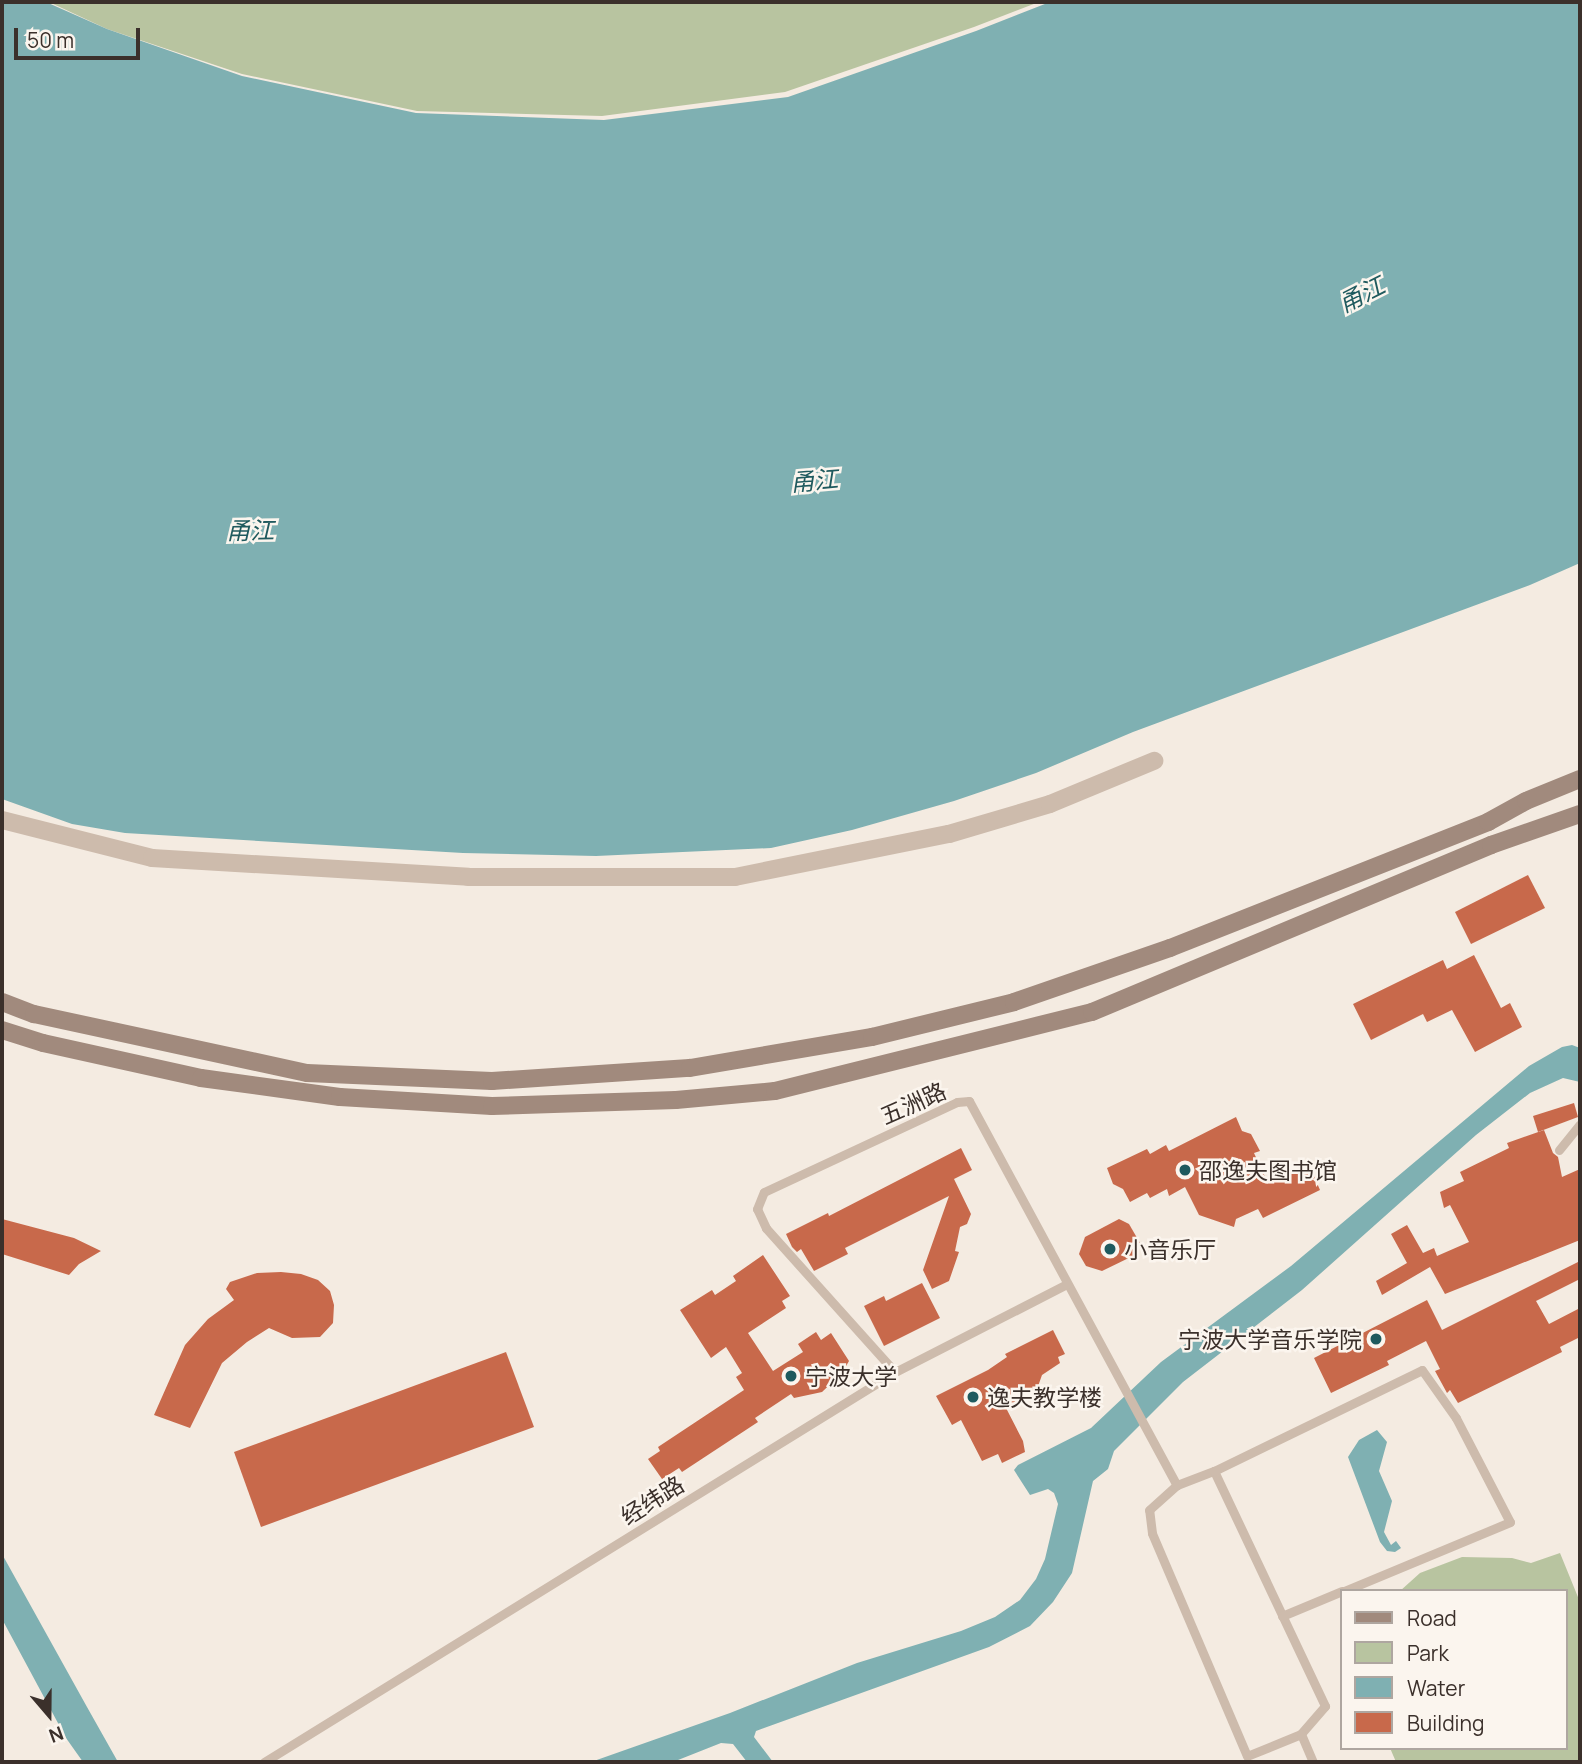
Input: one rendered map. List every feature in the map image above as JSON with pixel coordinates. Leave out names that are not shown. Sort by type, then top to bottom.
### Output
[{"type":"street","points":[[2,820],[166,859],[468,877],[735,877],[949,834],[1049,804],[1154,761]]},
{"type":"street","points":[[2,1002],[34,1014],[307,1073],[492,1081],[690,1068],[872,1037],[1014,1002],[1170,948],[1488,822],[1526,801],[1580,779]]},
{"type":"street","points":[[2,1030],[43,1043],[201,1078],[340,1097],[492,1106],[676,1100],[775,1091],[1092,1012],[1491,845],[1580,814]]},
{"type":"lane","name":"五洲路","points":[[895,1373],[766,1228],[757,1209],[764,1192],[957,1102],[969,1101],[1177,1485]]},
{"type":"lane","points":[[1559,1150],[1580,1124]]},
{"type":"lane","name":"经纬路","points":[[264,1762],[895,1373],[1067,1284]]},
{"type":"lane","points":[[1214,1471],[1325,1706],[1301,1734],[1249,1759],[1152,1533],[1149,1510],[1177,1485],[1214,1471],[1422,1370],[1456,1418],[1510,1522],[1348,1589]]},
{"type":"lane","points":[[1283,1616],[1340,1592]]},
{"type":"lane","points":[[1301,1734],[1313,1762]]},
{"type":"green space","points":[[49,2],[1039,2],[785,92],[602,116],[417,111],[242,74],[107,29]]},
{"type":"green space","points":[[1560,1553],[1580,1602],[1580,1762],[1396,1762],[1391,1750],[1568,1750],[1568,1589],[1402,1589],[1420,1573],[1462,1557],[1512,1558],[1531,1563]]},
{"type":"water","name":"甬江","points":[[2,2],[46,2],[107,29],[242,76],[416,113],[604,120],[788,97],[1050,2],[1580,2],[1580,563],[1530,585],[1133,732],[1036,773],[954,801],[852,830],[771,848],[596,856],[463,853],[125,833],[72,824],[2,799]]},
{"type":"water","points":[[1572,1045],[1580,1048],[1580,1082],[1563,1078],[1530,1093],[1476,1135],[1302,1290],[1183,1382],[1114,1451],[1108,1469],[1093,1481],[1072,1573],[1053,1602],[1030,1626],[989,1647],[756,1731],[754,1737],[773,1762],[747,1762],[733,1744],[721,1743],[673,1762],[591,1762],[730,1713],[857,1663],[961,1631],[995,1617],[1020,1600],[1036,1579],[1045,1559],[1058,1504],[1054,1493],[1048,1489],[1030,1495],[1014,1470],[1018,1465],[1091,1428],[1161,1362],[1291,1266],[1529,1066],[1562,1047]]},
{"type":"water","points":[[1377,1430],[1387,1442],[1379,1471],[1392,1501],[1384,1532],[1391,1545],[1396,1541],[1401,1548],[1395,1552],[1387,1551],[1380,1542],[1348,1457],[1359,1440]]},
{"type":"water","points":[[2,1554],[118,1762],[83,1762],[66,1738],[2,1619]]},
{"type":"building","points":[[1528,875],[1545,908],[1471,944],[1455,912]]},
{"type":"building","points":[[1474,955],[1501,1008],[1510,1003],[1522,1027],[1475,1052],[1452,1010],[1427,1022],[1423,1014],[1371,1040],[1353,1004],[1443,960],[1447,969]]},
{"type":"building","points":[[1574,1103],[1578,1117],[1538,1132],[1533,1116]]},
{"type":"building","name":"邵逸夫图书馆","points":[[1236,1117],[1242,1131],[1251,1134],[1260,1151],[1254,1153],[1267,1181],[1301,1165],[1304,1171],[1313,1174],[1320,1190],[1263,1218],[1258,1209],[1236,1219],[1234,1227],[1199,1215],[1185,1187],[1169,1196],[1167,1189],[1150,1198],[1147,1193],[1130,1202],[1123,1189],[1113,1184],[1107,1168],[1147,1149],[1150,1154],[1166,1145],[1169,1151]]},
{"type":"building","points":[[1544,1130],[1553,1153],[1558,1157],[1562,1177],[1580,1169],[1580,1240],[1445,1294],[1430,1267],[1382,1295],[1376,1281],[1407,1263],[1391,1234],[1407,1225],[1423,1253],[1434,1248],[1437,1256],[1469,1242],[1450,1205],[1444,1208],[1440,1192],[1464,1181],[1460,1172],[1509,1148],[1507,1143]]},
{"type":"building","points":[[961,1148],[972,1170],[954,1179],[971,1214],[967,1224],[960,1227],[955,1251],[959,1252],[949,1281],[932,1289],[923,1270],[949,1196],[845,1248],[848,1254],[814,1271],[801,1249],[797,1252],[792,1247],[786,1234],[828,1213],[829,1216]]},
{"type":"building","points":[[2,1219],[74,1238],[101,1251],[79,1264],[69,1275],[2,1254]]},
{"type":"building","name":"小音乐厅","points":[[1119,1219],[1129,1224],[1140,1243],[1137,1254],[1102,1271],[1086,1266],[1079,1254],[1085,1237]]},
{"type":"building","points":[[763,1255],[790,1296],[782,1301],[786,1308],[748,1333],[773,1371],[803,1352],[798,1344],[816,1332],[821,1340],[831,1333],[849,1361],[842,1373],[822,1392],[794,1398],[791,1394],[755,1418],[758,1422],[682,1472],[679,1468],[662,1479],[648,1459],[660,1451],[658,1447],[744,1390],[736,1377],[742,1373],[726,1347],[711,1358],[680,1310],[712,1290],[715,1295],[736,1281],[733,1276]]},
{"type":"building","points":[[1580,1261],[1580,1279],[1536,1301],[1549,1324],[1580,1308],[1580,1337],[1560,1347],[1562,1352],[1458,1403],[1450,1390],[1447,1393],[1435,1371],[1440,1369],[1426,1341],[1387,1361],[1389,1365],[1331,1393],[1314,1358],[1427,1300],[1442,1330]]},
{"type":"building","points":[[257,1273],[301,1274],[318,1280],[330,1291],[334,1305],[333,1323],[320,1337],[292,1338],[269,1328],[247,1342],[222,1363],[190,1428],[154,1415],[185,1345],[208,1319],[234,1300],[226,1289],[230,1282]]},
{"type":"building","points":[[922,1283],[940,1318],[884,1346],[864,1306],[884,1296],[886,1301]]},
{"type":"building","name":"逸夫教学楼","points":[[1053,1330],[1065,1354],[1058,1357],[1060,1363],[1042,1375],[1036,1392],[1005,1406],[1023,1441],[1025,1452],[1002,1463],[998,1454],[982,1461],[961,1420],[952,1425],[936,1396],[988,1370],[1007,1357],[1005,1354]]},
{"type":"building","points":[[506,1352],[534,1427],[261,1527],[234,1452]]},
{"type":"place","name":"邵逸夫图书馆","points":[[1185,1170]]},
{"type":"place","name":"小音乐厅","points":[[1110,1249]]},
{"type":"place","name":"宁波大学音乐学院","points":[[1376,1339]]},
{"type":"place","name":"宁波大学","points":[[791,1376]]},
{"type":"place","name":"逸夫教学楼","points":[[973,1397]]}]
